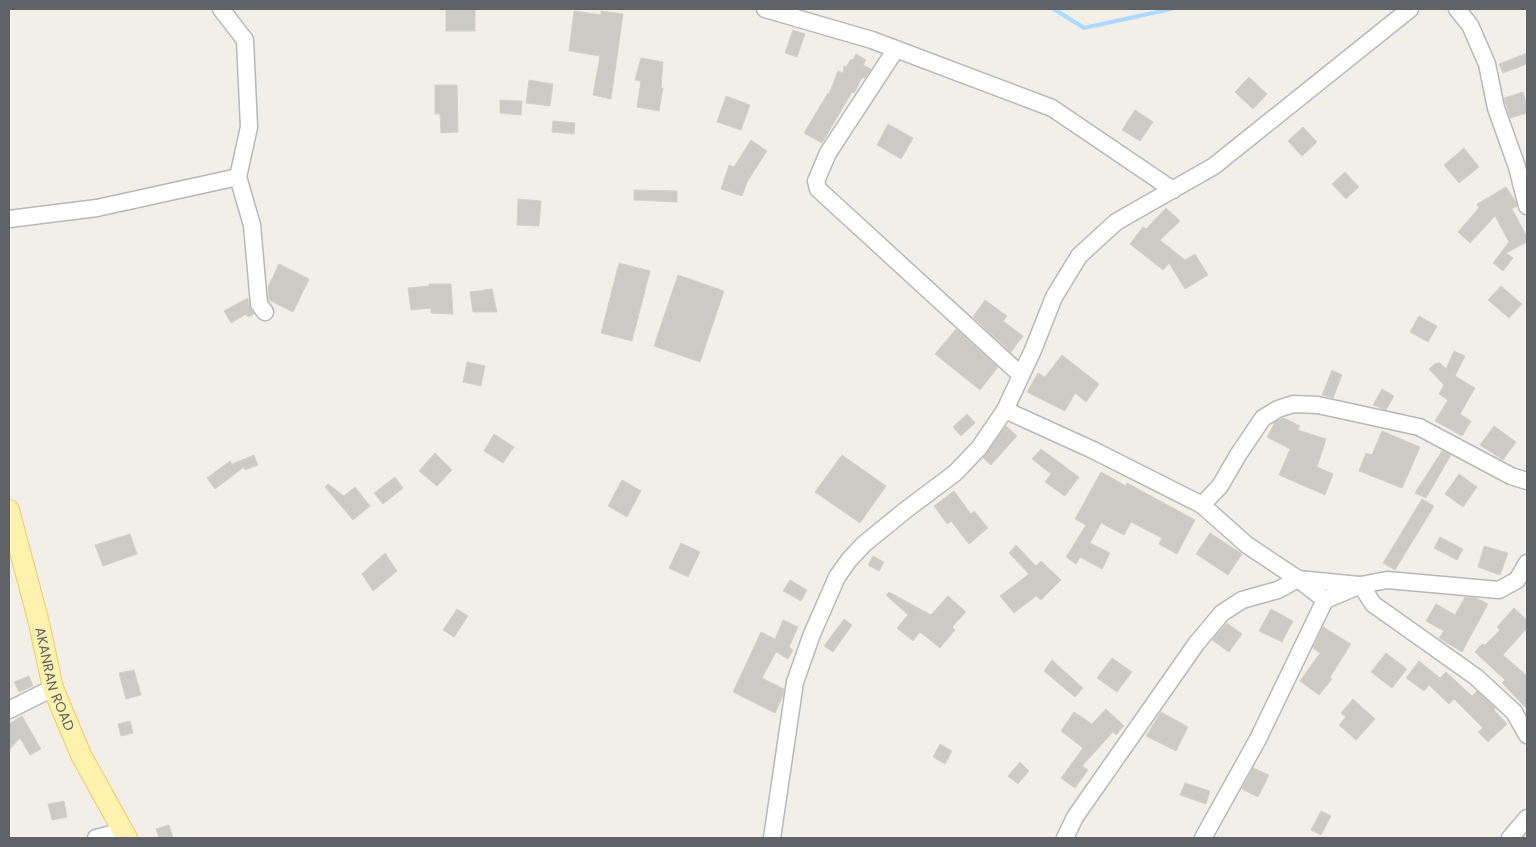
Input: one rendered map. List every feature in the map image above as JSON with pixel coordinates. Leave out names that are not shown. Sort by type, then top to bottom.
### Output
[{"type":"main road","name":"AKANRAN ROAD","points":[[9,510],[38,618],[53,688],[81,755],[125,835]]},
{"type":"street","points":[[221,9],[246,40],[249,127],[238,177],[252,224],[259,304],[265,312]]},
{"type":"street","points":[[765,9],[896,48],[1052,108],[1173,190]]},
{"type":"street","points":[[772,838],[796,682],[812,634],[838,578],[864,544],[955,473],[979,448],[1005,410],[1054,297],[1079,256],[1116,222],[1214,166],[1410,9]]},
{"type":"street","points":[[1457,9],[1470,25],[1487,64],[1496,108],[1517,167],[1527,206]]},
{"type":"street","points":[[896,48],[828,153],[816,181],[818,189],[1021,375]]},
{"type":"street","points":[[9,219],[97,208],[238,177]]},
{"type":"street","points":[[1202,504],[1220,486],[1263,418],[1278,409],[1293,404],[1318,405],[1419,427],[1511,476],[1527,481]]},
{"type":"street","points":[[1005,410],[1093,450],[1202,504],[1246,545],[1298,578],[1325,600]]},
{"type":"street","points":[[1202,838],[1258,738],[1325,600],[1361,585],[1387,580],[1500,590],[1522,582],[1527,563]]},
{"type":"street","points":[[1065,838],[1075,817],[1196,644],[1222,613],[1242,600],[1278,590],[1298,578],[1361,585]]},
{"type":"street","points":[[1361,585],[1373,604],[1476,677],[1514,712],[1527,735]]},
{"type":"street","points":[[9,710],[53,688]]},
{"type":"street","points":[[1510,838],[1527,818]]},
{"type":"street","points":[[96,838],[125,835]]},
{"type":"building","points":[[446,9],[475,9],[475,31],[446,31]]},
{"type":"building","points":[[574,11],[601,15],[601,11],[623,14],[611,99],[593,95],[600,56],[569,51]]},
{"type":"building","points":[[793,30],[805,34],[797,57],[785,53]]},
{"type":"building","points":[[1527,53],[1527,64],[1503,73],[1499,64]]},
{"type":"building","points":[[856,54],[866,60],[863,65],[871,69],[865,78],[862,78],[854,93],[852,92],[822,143],[804,133],[829,94],[838,71],[843,73],[844,66],[846,67],[851,59],[853,60]]},
{"type":"building","points":[[641,58],[663,62],[661,88],[663,88],[659,111],[637,107],[641,81],[635,80]]},
{"type":"building","points":[[1249,77],[1267,94],[1253,109],[1235,92]]},
{"type":"building","points":[[529,80],[553,84],[550,106],[526,103]]},
{"type":"building","points":[[435,85],[457,85],[458,132],[441,133],[440,114],[435,114]]},
{"type":"building","points":[[1523,92],[1527,113],[1510,118],[1504,98]]},
{"type":"building","points":[[726,96],[750,105],[741,130],[717,122]]},
{"type":"building","points":[[500,100],[522,101],[521,115],[500,113]]},
{"type":"building","points":[[1135,110],[1153,122],[1140,141],[1122,130]]},
{"type":"building","points":[[553,121],[575,123],[574,134],[552,132]]},
{"type":"building","points":[[888,124],[913,138],[901,159],[877,145]]},
{"type":"building","points":[[1303,127],[1317,142],[1302,156],[1288,141]]},
{"type":"building","points":[[751,140],[767,151],[747,182],[742,196],[721,189],[729,165],[734,167]]},
{"type":"building","points":[[1464,148],[1479,167],[1459,183],[1444,165]]},
{"type":"building","points":[[1345,172],[1359,187],[1346,199],[1332,184]]},
{"type":"building","points":[[1506,187],[1516,202],[1517,206],[1512,209],[1527,237],[1527,242],[1506,253],[1513,258],[1503,271],[1493,263],[1509,242],[1495,216],[1470,243],[1458,232],[1479,208],[1477,204]]},
{"type":"building","points":[[634,190],[677,191],[677,202],[634,200]]},
{"type":"building","points":[[518,199],[541,201],[539,226],[517,225]]},
{"type":"building","points":[[1166,208],[1180,221],[1160,240],[1185,260],[1195,254],[1208,275],[1185,289],[1169,263],[1163,270],[1130,244],[1143,227],[1146,229]]},
{"type":"building","points":[[619,263],[650,271],[632,341],[601,333]]},
{"type":"building","points":[[279,264],[309,279],[293,312],[269,300],[268,287]]},
{"type":"building","points":[[678,275],[724,291],[700,362],[654,346]]},
{"type":"building","points":[[429,284],[451,284],[453,314],[431,313],[431,308],[411,310],[408,288],[429,286]]},
{"type":"building","points":[[1501,286],[1522,304],[1509,318],[1488,300]]},
{"type":"building","points":[[492,289],[497,312],[473,312],[470,292]]},
{"type":"building","points":[[248,298],[249,305],[254,314],[248,317],[246,314],[231,323],[224,311]]},
{"type":"building","points":[[985,300],[1007,316],[1003,321],[1023,336],[1011,352],[973,317]]},
{"type":"building","points":[[1419,316],[1437,326],[1428,342],[1410,332]]},
{"type":"building","points":[[956,329],[998,367],[980,390],[935,354]]},
{"type":"building","points":[[1454,351],[1465,356],[1455,376],[1475,388],[1460,414],[1471,421],[1462,436],[1435,421],[1448,400],[1439,394],[1444,385],[1429,369],[1436,363],[1440,363],[1446,369]]},
{"type":"building","points":[[1062,355],[1099,384],[1086,402],[1075,393],[1065,411],[1027,392],[1038,373],[1045,377]]},
{"type":"building","points":[[467,362],[485,366],[481,386],[463,382]]},
{"type":"building","points":[[1332,370],[1342,375],[1333,398],[1322,395]]},
{"type":"building","points":[[1382,389],[1394,396],[1386,410],[1373,405]]},
{"type":"building","points":[[967,414],[975,423],[961,436],[953,427]]},
{"type":"building","points":[[1284,418],[1300,426],[1298,430],[1326,439],[1317,467],[1333,474],[1325,495],[1279,475],[1290,449],[1267,437],[1275,422]]},
{"type":"building","points":[[1006,426],[1017,436],[991,465],[983,458]]},
{"type":"building","points":[[1494,426],[1516,442],[1503,460],[1480,445]]},
{"type":"building","points":[[1382,431],[1420,447],[1402,488],[1359,471],[1366,453],[1372,455]]},
{"type":"building","points":[[494,434],[514,447],[503,463],[484,451]]},
{"type":"building","points":[[1041,449],[1079,477],[1065,496],[1045,482],[1051,474],[1032,459]]},
{"type":"building","points":[[1442,451],[1451,455],[1426,498],[1415,493]]},
{"type":"building","points":[[435,453],[452,470],[437,486],[419,471]]},
{"type":"building","points":[[254,455],[258,465],[245,470],[244,467],[215,489],[207,478],[230,461],[232,464]]},
{"type":"building","points":[[842,455],[886,486],[860,523],[815,492]]},
{"type":"building","points":[[1101,472],[1126,486],[1127,483],[1195,520],[1177,554],[1159,544],[1162,538],[1131,522],[1124,535],[1101,523],[1090,543],[1110,553],[1102,569],[1080,557],[1076,564],[1066,557],[1086,525],[1075,519]]},
{"type":"building","points":[[1459,474],[1477,487],[1463,507],[1445,494]]},
{"type":"building","points":[[395,477],[403,488],[383,504],[374,493]]},
{"type":"building","points":[[622,480],[641,491],[627,517],[608,506]]},
{"type":"building","points":[[328,484],[344,496],[355,487],[370,506],[353,520],[325,487]]},
{"type":"building","points":[[954,491],[971,514],[974,511],[988,528],[969,544],[951,521],[947,524],[934,506]]},
{"type":"building","points":[[1422,499],[1434,506],[1395,570],[1383,563]]},
{"type":"building","points":[[1210,533],[1242,554],[1228,575],[1196,554]]},
{"type":"building","points":[[130,534],[137,554],[103,566],[95,545]]},
{"type":"building","points":[[1440,537],[1463,549],[1457,560],[1434,548]]},
{"type":"building","points":[[681,543],[700,552],[688,577],[669,568]]},
{"type":"building","points":[[1016,545],[1036,566],[1041,561],[1061,580],[1041,600],[1036,596],[1014,613],[1000,596],[1029,574],[1009,553]]},
{"type":"building","points":[[1484,546],[1508,553],[1500,575],[1478,567]]},
{"type":"building","points":[[385,553],[397,571],[373,591],[362,574]]},
{"type":"building","points":[[873,556],[884,562],[879,571],[868,565]]},
{"type":"building","points":[[790,580],[807,590],[801,601],[783,591]]},
{"type":"building","points":[[889,592],[931,615],[948,596],[966,612],[952,627],[955,630],[940,648],[920,632],[913,641],[897,628],[908,615],[886,595]]},
{"type":"building","points":[[1465,597],[1476,598],[1488,604],[1462,652],[1439,638],[1444,631],[1426,621],[1436,604],[1455,615]]},
{"type":"building","points":[[1514,608],[1527,620],[1527,628],[1503,655],[1527,676],[1527,709],[1502,683],[1505,680],[1475,652],[1500,630],[1497,627]]},
{"type":"building","points":[[457,609],[468,616],[454,637],[443,630]]},
{"type":"building","points":[[1271,609],[1293,621],[1282,642],[1259,631]]},
{"type":"building","points":[[844,619],[852,625],[833,652],[824,646]]},
{"type":"building","points":[[783,620],[798,627],[789,647],[793,650],[788,659],[776,652],[762,678],[784,689],[783,696],[775,713],[733,692],[761,632],[775,639]]},
{"type":"building","points":[[1227,623],[1242,634],[1229,652],[1212,640]]},
{"type":"building","points":[[1323,627],[1351,644],[1330,677],[1332,679],[1319,695],[1300,681],[1320,653],[1313,648]]},
{"type":"building","points":[[1386,653],[1407,669],[1392,688],[1371,672]]},
{"type":"building","points":[[1112,658],[1132,672],[1117,692],[1097,678]]},
{"type":"building","points":[[1052,660],[1083,688],[1075,697],[1044,671]]},
{"type":"building","points":[[1419,661],[1440,678],[1446,672],[1472,696],[1477,691],[1495,708],[1494,710],[1507,724],[1488,742],[1478,732],[1483,728],[1454,699],[1449,704],[1429,685],[1424,691],[1406,678]]},
{"type":"building","points":[[134,670],[141,695],[126,699],[119,673]]},
{"type":"building","points":[[29,676],[33,686],[19,692],[14,682]]},
{"type":"building","points":[[1353,699],[1375,719],[1356,740],[1339,725],[1346,717],[1341,713]]},
{"type":"building","points":[[1106,709],[1124,726],[1116,735],[1113,732],[1082,766],[1088,770],[1075,788],[1061,778],[1083,748],[1061,731],[1074,712],[1092,724]]},
{"type":"building","points":[[1161,712],[1188,727],[1176,751],[1146,736]]},
{"type":"building","points":[[22,716],[41,749],[30,755],[20,738],[9,750],[9,724]]},
{"type":"building","points":[[130,721],[133,733],[121,736],[118,724]]},
{"type":"building","points":[[940,744],[952,751],[945,764],[933,757]]},
{"type":"building","points":[[1020,762],[1029,771],[1018,784],[1008,776]]},
{"type":"building","points":[[1253,768],[1269,775],[1258,797],[1242,789]]},
{"type":"building","points":[[1185,783],[1210,791],[1206,804],[1180,795]]},
{"type":"building","points":[[64,801],[67,817],[52,820],[48,804]]},
{"type":"building","points":[[1321,811],[1331,816],[1321,835],[1311,830]]},
{"type":"building","points":[[169,825],[173,838],[159,838],[156,829]]},
{"type":"waterway","points":[[1054,9],[1084,28],[1171,9]]}]
